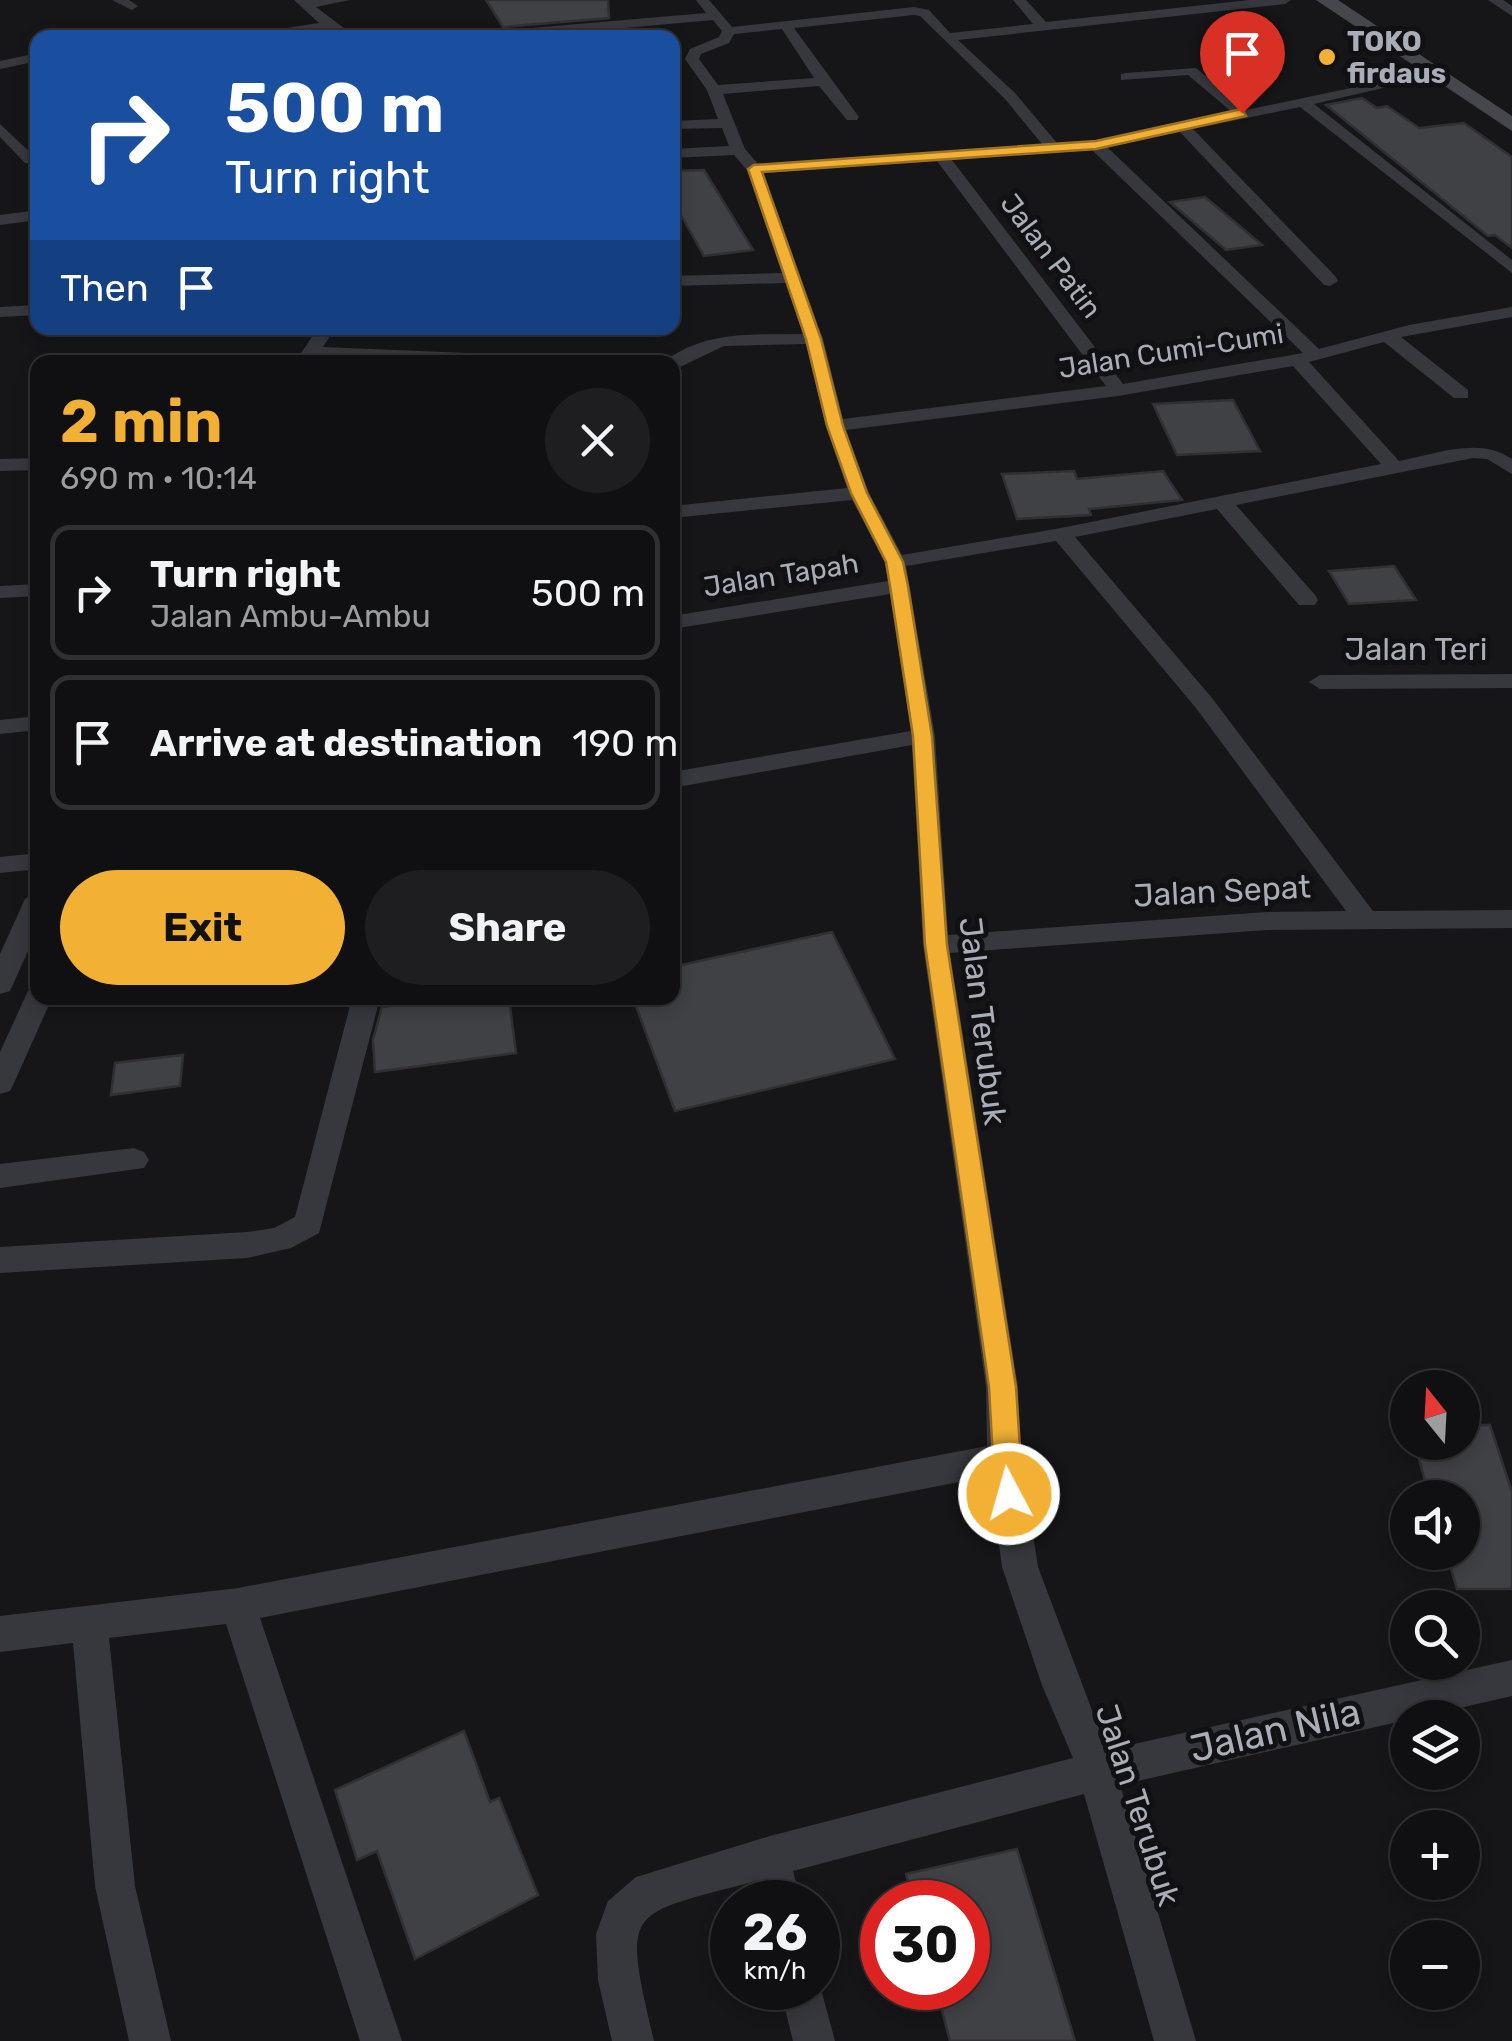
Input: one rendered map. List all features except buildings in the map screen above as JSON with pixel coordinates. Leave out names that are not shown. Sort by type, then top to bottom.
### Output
[{"type":"main road","points":[[1325,0],[1512,125]]},
{"type":"street","points":[[118,0],[132,6]]},
{"type":"street","points":[[303,3],[344,0]]},
{"type":"street","points":[[1019,0],[1042,26]]},
{"type":"street","points":[[1151,0],[1170,13]]},
{"type":"street","points":[[947,37],[1285,0]]},
{"type":"street","points":[[1494,0],[1512,12]]},
{"type":"street","points":[[303,3],[337,30]]},
{"type":"street","points":[[521,30],[550,24],[716,16],[786,24],[918,11],[1010,96],[1053,148]]},
{"type":"street","name":"Jalan Terubuk","points":[[716,16],[724,40],[695,52],[683,64],[714,90],[746,159],[814,339],[835,426],[859,493],[897,574],[923,736],[936,945],[1002,1387],[1004,1458],[1020,1568],[1061,1685],[1097,1771],[1174,2041]]},
{"type":"street","points":[[786,24],[823,82],[852,117]]},
{"type":"street","points":[[297,30],[330,26]]},
{"type":"street","points":[[0,65],[30,59]]},
{"type":"street","points":[[1126,77],[1191,72],[1242,113]]},
{"type":"street","points":[[680,155],[746,159],[941,156],[1096,145],[1432,75]]},
{"type":"street","points":[[714,90],[823,82]]},
{"type":"street","points":[[1302,100],[1512,268]]},
{"type":"street","points":[[680,125],[727,123]]},
{"type":"street","points":[[1182,126],[1330,281]]},
{"type":"street","points":[[0,128],[28,160]]},
{"type":"street","points":[[1096,145],[1306,358],[1392,465]]},
{"type":"street","name":"Jalan Patin","points":[[941,156],[1118,390]]},
{"type":"street","points":[[0,220],[30,217]]},
{"type":"street","points":[[680,282],[790,278]]},
{"type":"street","points":[[0,312],[30,310]]},
{"type":"street","name":"Jalan Cumi-Cumi","points":[[835,426],[1118,390],[1306,358],[1387,336],[1512,313]]},
{"type":"street","points":[[1387,336],[1462,394]]},
{"type":"street","points":[[680,360],[706,345],[724,341],[814,339]]},
{"type":"street","name":"Jalan Tapah","points":[[680,621],[1062,534],[1392,465],[1483,452],[1512,468]]},
{"type":"street","points":[[0,465],[30,464]]},
{"type":"street","points":[[680,511],[859,493]]},
{"type":"street","points":[[1221,501],[1306,600]]},
{"type":"street","points":[[1062,534],[1204,703],[1366,920]]},
{"type":"street","points":[[0,592],[30,590]]},
{"type":"street","name":"Jalan Teri","points":[[1320,682],[1512,680]]},
{"type":"street","points":[[0,727],[30,724]]},
{"type":"street","points":[[680,779],[923,736]]},
{"type":"street","points":[[0,865],[30,862]]},
{"type":"street","points":[[4,977],[30,917]]},
{"type":"street","name":"Jalan Sepat","points":[[936,945],[1267,921],[1512,920]]},
{"type":"street","points":[[4,977],[30,972]]},
{"type":"street","points":[[0,1083],[35,1005]]},
{"type":"street","points":[[0,1260],[247,1244],[280,1239],[308,1224],[364,1005]]},
{"type":"street","points":[[0,1176],[134,1160]]},
{"type":"street","points":[[0,1634],[90,1626],[238,1604],[1004,1458]]},
{"type":"street","points":[[238,1604],[381,2041]]},
{"type":"street","points":[[90,1626],[110,1872],[133,1987],[150,2041]]},
{"type":"street","name":"Jalan Nila","points":[[632,2041],[616,1952],[620,1920],[636,1900],[655,1888],[1097,1771],[1512,1678]]},
{"type":"street","points":[[770,1856],[776,1880]]},
{"type":"street","points":[[806,2010],[814,2041]]},
{"type":"place","name":"TOKO firdaus","points":[[1327,57]]},
{"type":"route","points":[[1009,1494],[1002,1387],[936,945],[923,736],[899,586],[894,562],[859,493],[835,426],[814,339],[754,169],[1096,145],[1242,113]]}]
